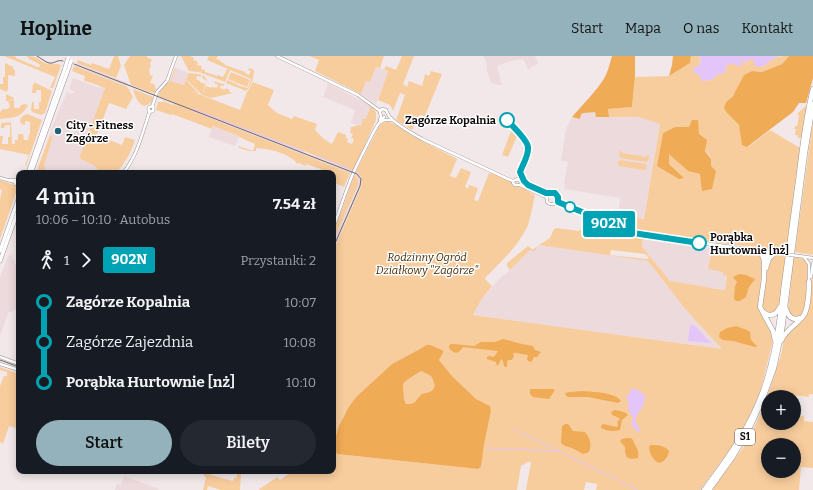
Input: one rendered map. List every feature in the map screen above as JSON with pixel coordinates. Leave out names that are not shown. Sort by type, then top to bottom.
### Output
[{"type":"highway","points":[[806,103],[813,90]]},
{"type":"highway","name":"S1","points":[[704,490],[733,451],[752,418],[771,365],[784,303],[801,153],[813,90]]},
{"type":"highway","name":"S1","points":[[709,490],[735,453],[754,420],[767,391],[778,350],[813,104]]},
{"type":"highway","points":[[798,140],[801,144],[801,153]]},
{"type":"highway","points":[[759,251],[766,259]]},
{"type":"highway","points":[[767,252],[760,308],[774,334],[775,346]]},
{"type":"highway","points":[[766,259],[775,253]]},
{"type":"highway","points":[[778,350],[785,334],[803,316],[806,310],[810,282]]},
{"type":"highway","points":[[762,311],[766,314],[774,315],[784,303],[791,318],[798,319],[803,316]]},
{"type":"main road","points":[[32,170],[70,58],[73,56]]},
{"type":"main road","points":[[29,170],[66,70]]},
{"type":"main road","points":[[0,251],[16,206]]},
{"type":"main road","points":[[0,261],[16,216]]},
{"type":"street","points":[[125,170],[135,154],[150,111],[149,108],[150,106],[152,107],[158,92],[168,79],[176,56]]},
{"type":"street","points":[[277,56],[358,96],[380,111],[383,116],[393,120]]},
{"type":"street","points":[[380,111],[385,109],[393,120],[410,133],[513,181],[514,185],[519,183],[528,185],[544,193],[553,193],[557,195],[558,202]]},
{"type":"street","points":[[336,221],[353,174],[361,157],[379,122],[383,116],[388,114]]},
{"type":"street","points":[[379,122],[393,120]]},
{"type":"street","points":[[520,172],[524,181],[528,185]]},
{"type":"street","points":[[0,178],[16,182]]},
{"type":"street","points":[[513,181],[517,179],[519,180],[519,183],[547,198],[550,204],[558,202],[633,233],[799,256],[804,257],[812,263]]},
{"type":"street","points":[[7,180],[16,180]]},
{"type":"street","points":[[547,198],[550,193]]},
{"type":"street","points":[[804,257],[812,263]]},
{"type":"street","points":[[810,282],[812,263]]},
{"type":"street","points":[[0,357],[16,363]]},
{"type":"street","points":[[0,364],[16,369]]},
{"type":"shaded area","points":[[483,56],[535,56],[538,64],[528,69],[523,59],[497,66],[502,85],[499,85],[491,83]]},
{"type":"shaded area","points":[[612,56],[635,56],[632,107],[608,109],[609,117],[596,117],[595,112],[581,114],[580,119],[572,117],[594,93],[605,77]]},
{"type":"shaded area","points":[[673,56],[691,56],[690,63],[669,76],[672,65]]},
{"type":"shaded area","points":[[699,56],[781,56],[773,59],[762,67],[755,66],[752,59],[746,63],[742,60],[742,67],[731,63],[724,68],[727,69],[723,74],[719,74],[711,80],[701,81],[701,77],[694,73],[693,69],[694,67],[700,66],[699,64],[701,62]]},
{"type":"shaded area","points":[[789,56],[813,56],[813,78],[806,103],[799,103],[793,112],[747,147],[742,145],[739,125],[724,108],[726,102],[733,96],[744,75],[752,71],[762,72],[782,64]]},
{"type":"shaded area","points":[[77,63],[128,83],[127,87],[75,67]]},
{"type":"shaded area","points":[[376,67],[388,71],[376,104],[361,94],[366,81],[370,82]]},
{"type":"shaded area","points":[[176,68],[189,73],[184,86],[171,81]]},
{"type":"shaded area","points":[[73,78],[99,88],[104,88],[79,157],[96,166],[97,170],[46,170],[44,166],[52,139],[50,135],[52,127],[67,92],[71,94],[75,92],[69,89]]},
{"type":"shaded area","points":[[328,83],[371,106],[366,120],[361,126],[351,123],[355,110],[323,97]]},
{"type":"shaded area","points":[[164,99],[294,147],[314,157],[315,156],[353,171],[352,174],[163,100]]},
{"type":"shaded area","points":[[595,112],[596,117],[638,117],[660,124],[644,219],[618,215],[620,198],[564,189],[568,162],[561,161],[566,129],[572,117],[580,119],[581,114]]},
{"type":"shaded area","points":[[692,120],[698,120],[699,134],[707,140],[705,151],[711,159],[711,166],[716,171],[712,189],[702,191],[700,174],[688,171],[669,154],[669,164],[684,178],[679,179],[657,166],[663,133],[675,127],[689,127]]},
{"type":"shaded area","points":[[213,126],[239,136],[235,146],[209,137]]},
{"type":"shaded area","points":[[356,171],[361,177],[362,185],[336,245],[336,235],[358,185],[354,175]]},
{"type":"shaded area","points":[[643,239],[711,248],[708,269],[723,271],[727,276],[725,290],[670,281],[643,248]]},
{"type":"shaded area","points":[[539,245],[649,261],[686,310],[722,349],[473,315],[481,300],[498,280],[530,250],[535,250]]},
{"type":"shaded area","points":[[9,254],[13,255],[12,259],[15,261],[14,264],[16,265],[16,309],[11,312],[9,311],[0,336],[0,277]]},
{"type":"shaded area","points":[[739,274],[755,279],[749,287],[746,297],[740,301],[736,301],[734,299],[735,286],[737,282],[733,277]]},
{"type":"shaded area","points":[[690,326],[695,326],[711,343],[688,341]]},
{"type":"shaded area","points":[[736,326],[750,332],[751,340],[757,346],[755,347],[723,340],[719,337],[720,332],[727,328]]},
{"type":"shaded area","points":[[503,339],[533,346],[535,350],[541,352],[530,362],[527,360],[528,355],[513,353],[514,356],[512,360],[508,360],[507,367],[505,367],[501,359],[497,366],[496,362],[487,359],[488,356],[494,357],[498,351],[463,347],[460,351],[455,353],[449,348],[451,344],[474,346],[481,342],[495,342]]},
{"type":"shaded area","points":[[427,345],[444,351],[439,360],[452,376],[476,399],[490,406],[491,411],[481,467],[478,469],[337,454],[336,436],[339,426],[348,408],[356,397],[392,364]],"holes":[[[421,371],[431,376],[434,389],[432,391],[422,394],[414,402],[406,404],[404,399],[403,384],[407,380]]]},
{"type":"shaded area","points":[[631,388],[640,392],[646,397],[635,420],[640,432],[636,431],[635,428],[631,426],[633,418],[629,411],[627,396]]},
{"type":"shaded area","points":[[530,389],[555,390],[549,399],[533,397],[530,394]]},
{"type":"shaded area","points":[[583,391],[609,394],[621,401],[618,403],[588,397],[568,397],[565,393]]},
{"type":"shaded area","points":[[615,410],[624,412],[628,415],[622,420],[620,430],[610,431],[601,428],[603,424],[617,427],[617,422],[620,419],[612,415],[611,412]]},
{"type":"shaded area","points":[[568,424],[573,431],[585,432],[590,441],[589,452],[583,454],[561,443],[562,426]]},
{"type":"shaded area","points":[[631,438],[633,440],[638,450],[638,458],[631,459],[626,456],[625,447],[620,441]]},
{"type":"shaded area","points":[[650,445],[660,446],[669,451],[668,455],[663,461],[659,463],[652,457],[649,448]]},
{"type":"shaded area","points":[[124,476],[159,489],[115,490],[117,484],[121,485]]},
{"type":"green space","points":[[4,56],[15,56],[16,58],[37,67],[40,65],[26,56],[31,56],[48,64],[61,65],[53,88],[50,88],[55,77]]},
{"type":"green space","points":[[114,56],[118,56],[121,66],[116,78],[77,63],[78,60],[109,69]]},
{"type":"green space","points":[[130,56],[147,56],[152,60],[149,70],[150,75],[153,76],[150,83],[154,84],[156,89],[155,94],[131,85],[124,65]]},
{"type":"green space","points":[[181,56],[190,56],[194,58],[193,60],[198,62],[197,65],[202,66],[201,69],[217,76],[223,77],[227,69],[230,70],[225,82],[199,72],[189,71]]},
{"type":"green space","points":[[209,56],[218,56],[216,59],[225,65],[245,72],[249,75],[251,71],[248,70],[249,68],[254,70],[252,81],[250,86],[246,91],[226,83],[227,80],[248,88],[251,79],[207,60]]},
{"type":"green space","points":[[309,56],[384,56],[380,68],[382,69],[376,67],[370,82],[366,81],[361,94],[315,71],[319,60]]},
{"type":"green space","points":[[402,56],[414,56],[403,84],[407,87],[409,81],[422,86],[425,74],[429,76],[431,71],[442,74],[425,116],[419,115],[412,130],[396,120],[405,95],[400,93],[393,111],[390,105],[378,100],[388,71],[384,70],[386,66],[396,70]]},
{"type":"green space","points":[[691,56],[699,56],[701,62],[699,63],[700,66],[694,67],[701,77],[701,81],[711,80],[724,72],[727,69],[724,68],[731,63],[742,66],[742,59],[746,63],[752,59],[754,64],[762,67],[776,57],[789,56],[782,64],[762,72],[752,71],[726,102],[727,113],[739,125],[748,147],[769,131],[772,131],[800,148],[786,252],[629,230],[596,215],[615,218],[610,212],[618,215],[644,219],[660,124],[638,117],[609,117],[608,109],[632,107],[635,77],[669,76],[690,63]],"holes":[[[675,127],[689,127],[711,158],[711,166],[700,174],[688,171],[669,153],[669,164],[684,178],[657,166],[663,133]]]},
{"type":"green space","points":[[5,63],[13,67],[15,70],[15,76],[8,75],[7,92],[0,89],[0,84],[3,84],[3,77],[5,77]]},
{"type":"green space","points":[[74,66],[127,87],[133,97],[126,109],[109,103],[97,135],[122,145],[125,137],[135,140],[127,158],[118,170],[97,170],[95,166],[79,158],[105,88],[84,81],[85,76],[72,71]]},
{"type":"green space","points":[[175,68],[171,81],[184,85],[186,80],[199,94],[185,89],[240,110],[247,92],[253,82],[274,90],[268,105],[277,113],[292,119],[294,116],[317,124],[315,130],[324,139],[332,144],[338,132],[346,135],[346,138],[348,139],[347,142],[352,144],[354,139],[351,138],[353,134],[350,133],[351,127],[357,125],[361,126],[363,119],[366,119],[371,106],[376,112],[376,120],[353,171],[294,147],[158,96],[167,82],[169,83]]},
{"type":"green space","points":[[231,72],[250,80],[247,87],[228,79]]},
{"type":"green space","points":[[189,73],[201,75],[201,77],[197,76],[196,79],[205,84],[206,80],[203,79],[202,75],[207,79],[202,95],[186,79]]},
{"type":"green space","points":[[215,81],[224,84],[224,86],[221,85],[220,88],[225,90],[225,88],[230,90],[229,92],[233,93],[211,98],[202,95],[207,83],[206,86],[217,88],[218,85],[214,83]]},
{"type":"green space","points":[[34,82],[52,91],[45,113],[41,115],[32,112],[31,110],[32,102],[34,102],[34,109],[39,109],[39,102],[41,102],[41,90],[36,90],[36,93],[32,93]]},
{"type":"green space","points":[[133,89],[153,97],[152,103],[151,102],[144,106],[142,105],[137,99]]},
{"type":"green space","points":[[6,94],[14,98],[14,99],[6,101]]},
{"type":"green space","points":[[14,100],[14,108],[20,108],[20,106],[24,104],[28,105],[20,115],[0,119],[0,112],[3,109],[8,109],[10,106],[8,101]]},
{"type":"green space","points":[[158,102],[174,104],[350,173],[344,187],[336,183],[336,170],[321,170],[306,164],[306,166],[299,163],[298,164],[284,154],[267,149],[256,148],[256,151],[253,151],[255,144],[239,136],[213,126],[212,129],[172,114],[171,115],[156,110]]},
{"type":"green space","points":[[806,106],[802,138],[798,138],[797,135],[795,136],[796,129],[794,129],[795,126],[797,126],[799,115],[797,115]]},
{"type":"green space","points":[[27,114],[42,120],[26,166],[25,165],[29,155],[0,149],[0,136],[3,136],[2,144],[8,144],[8,137],[10,137],[10,125],[5,125],[4,128],[1,128],[1,123],[11,122],[12,144],[15,144],[15,140],[18,140],[18,134],[23,134],[24,140],[28,140],[30,134],[30,122],[25,121],[24,125],[20,121],[22,116]]},
{"type":"green space","points":[[813,120],[813,255],[795,252]]},
{"type":"green space","name":"Rodzinny Ogród Działkowy \"Zagórze\"","points":[[387,121],[397,125],[411,135],[457,159],[450,176],[456,178],[461,168],[471,172],[465,187],[468,189],[469,185],[478,188],[474,200],[478,201],[489,173],[511,182],[516,187],[519,186],[528,190],[526,190],[535,195],[528,225],[520,239],[509,253],[485,278],[492,286],[481,300],[473,315],[722,349],[686,310],[648,261],[539,245],[550,238],[554,229],[557,228],[579,231],[583,226],[589,226],[588,234],[632,239],[634,234],[643,239],[643,248],[670,281],[725,290],[727,276],[723,275],[723,272],[708,269],[712,246],[760,254],[763,262],[758,306],[773,335],[761,389],[737,440],[700,490],[596,490],[597,484],[586,482],[584,490],[526,490],[531,462],[528,462],[521,466],[517,490],[258,490],[277,477],[280,480],[289,474],[336,474],[336,245],[362,185],[361,177],[356,171],[380,125]],"holes":[[[611,250],[645,254],[649,258],[610,255]],[[421,348],[444,351],[439,360],[452,376],[476,399],[489,406],[491,411],[481,467],[478,469],[337,454],[343,417],[356,397],[392,364]]]},
{"type":"green space","points":[[511,131],[517,136],[508,157],[502,155]]},
{"type":"green space","points":[[50,135],[52,139],[44,166],[46,170],[37,170]]},
{"type":"green space","points":[[238,146],[253,151],[239,148]]},
{"type":"green space","points":[[621,150],[622,153],[647,157],[648,154],[649,159],[646,162],[621,158],[619,156]]},
{"type":"green space","points":[[620,160],[645,164],[647,166],[644,170],[619,166],[618,163]]},
{"type":"green space","points":[[354,175],[358,179],[358,185],[336,235],[336,224]]},
{"type":"green space","points":[[0,180],[16,186],[16,193],[0,239],[0,200],[2,190],[0,189]]},
{"type":"green space","points":[[528,246],[532,249],[537,248],[535,251],[530,250],[510,270],[507,263]]},
{"type":"green space","points":[[776,255],[786,256],[779,304],[777,311],[773,314],[765,313],[761,305],[769,259]]},
{"type":"green space","points":[[793,257],[804,259],[808,264],[805,310],[802,316],[794,318],[788,311]]},
{"type":"green space","points":[[813,276],[813,394],[809,394],[809,397],[801,396],[801,390],[769,390],[781,355],[784,339],[806,315]]},
{"type":"green space","points":[[0,367],[16,373],[16,428],[9,426],[3,444],[0,442],[0,386],[4,376],[7,376],[7,372],[0,370]]},
{"type":"green space","points":[[421,371],[431,376],[434,389],[423,394],[414,402],[406,404],[404,399],[403,384]]},
{"type":"green space","points":[[761,412],[761,430],[801,430],[801,416],[804,416],[804,421],[813,422],[813,468],[801,467],[801,438],[761,438],[761,478],[800,478],[799,490],[712,490],[747,442]]},
{"type":"green space","points":[[203,474],[208,474],[233,481],[237,474],[241,474],[240,490],[221,490],[208,486],[207,490],[203,490],[206,477]]},
{"type":"waterway","points":[[193,109],[256,133]]},
{"type":"waterway","points":[[258,134],[303,151]]},
{"type":"waterway","points":[[317,156],[350,169]]},
{"type":"waterway","points":[[514,429],[638,490]]},
{"type":"waterway","points":[[487,448],[558,451]]},
{"type":"tram line","points":[[37,56],[49,63],[63,61]]},
{"type":"tram line","points":[[74,64],[357,174],[361,179],[360,186],[336,241]]},
{"type":"tram line","points":[[0,360],[16,366]]},
{"type":"bus line","name":"902N","points":[[507,120],[528,146],[528,152],[520,172],[526,184],[549,194],[555,193],[558,197],[558,202],[633,233],[699,243]]},
{"type":"place","name":"Zagórze Kopalnia","points":[[507,120]]},
{"type":"place","name":"City - Fitness Zagórze","points":[[58,131]]},
{"type":"place","name":"Porąbka Hurtownie [nż]","points":[[699,243]]}]
